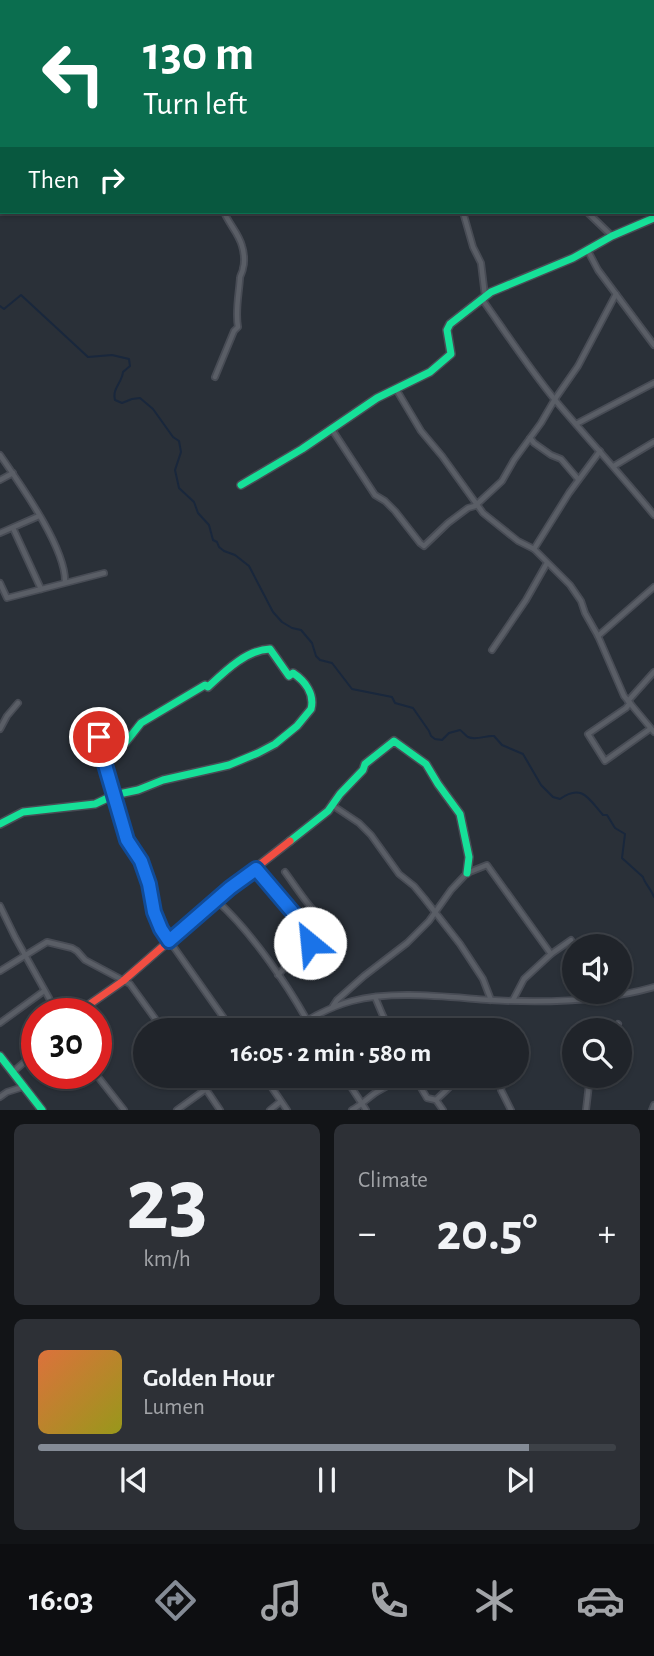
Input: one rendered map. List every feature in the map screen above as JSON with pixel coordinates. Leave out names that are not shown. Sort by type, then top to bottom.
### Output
[{"type":"street","points":[[215,377],[238,327],[238,291],[243,268],[243,247],[226,214]]},
{"type":"street","points":[[464,214],[473,247],[481,263],[484,298],[536,375],[654,515]]},
{"type":"street","points":[[589,214],[612,236]]},
{"type":"street","points":[[241,485],[396,388],[430,372],[449,359],[451,355],[447,330],[450,324],[491,292],[573,258],[612,236],[654,218]]},
{"type":"street","points":[[587,251],[654,345]]},
{"type":"street","points":[[331,428],[375,495],[390,506],[424,546],[459,514],[476,504],[502,481],[513,460],[578,366],[616,294]]},
{"type":"street","points":[[576,424],[654,383]]},
{"type":"street","points":[[396,388],[421,432],[442,456],[476,504],[497,526],[517,541],[534,549],[563,576],[577,594],[624,696],[629,702],[652,730],[605,761],[588,734],[620,713],[629,702],[654,672]]},
{"type":"street","points":[[530,438],[551,455],[561,458],[578,479]]},
{"type":"street","points":[[614,466],[654,442]]},
{"type":"street","points":[[534,549],[578,479],[600,451]]},
{"type":"street","points":[[0,455],[27,495],[56,548],[65,573],[65,582]]},
{"type":"street","points":[[0,480],[12,473]]},
{"type":"street","points":[[0,533],[39,516]]},
{"type":"street","points":[[13,528],[41,589]]},
{"type":"street","points":[[492,650],[547,563]]},
{"type":"street","points":[[0,583],[7,598],[104,572]]},
{"type":"street","points":[[598,636],[654,587]]},
{"type":"street","points":[[0,824],[23,812],[95,804],[114,795],[138,790],[179,775],[229,765],[272,746],[306,718],[312,710],[312,697],[299,676],[293,673],[289,676],[270,649],[264,648],[257,650],[208,687],[205,685],[150,717],[141,723],[126,742],[102,753]]},
{"type":"street","points":[[0,729],[18,703]]},
{"type":"street","points":[[96,727],[127,840],[141,861],[161,929],[224,1018]]},
{"type":"street","points":[[99,998],[123,981],[216,900],[328,811],[363,770],[365,764],[394,741],[426,764],[460,814],[469,858],[467,873]]},
{"type":"street","points":[[332,804],[359,823],[399,874],[414,886],[460,944],[483,979],[492,1000]]},
{"type":"street","points":[[332,1007],[363,976],[407,943],[467,873],[487,865],[551,954]]},
{"type":"street","points":[[256,869],[310,933],[312,939],[309,950]]},
{"type":"street","points":[[278,975],[283,968],[323,940],[326,931],[323,920],[310,907],[285,872]]},
{"type":"street","points":[[216,900],[230,912],[278,975],[306,1018]]},
{"type":"street","points":[[0,906],[48,998]]},
{"type":"street","points":[[0,971],[47,942],[72,948],[85,960],[130,984],[155,1018]]},
{"type":"street","points":[[513,1000],[524,979],[562,946]]},
{"type":"street","points":[[311,1018],[352,1000],[375,996],[438,995],[492,1000],[573,1000],[633,993],[654,987]]},
{"type":"street","points":[[0,1023],[44,991]]},
{"type":"street","points":[[375,996],[384,1018]]},
{"type":"street","points":[[0,1056],[21,1084]]},
{"type":"street","points":[[12,1073],[21,1065]]},
{"type":"street","points":[[0,1097],[21,1088]]},
{"type":"street","points":[[177,1110],[206,1088],[220,1110]]},
{"type":"street","points":[[271,1088],[287,1110]]},
{"type":"street","points":[[351,1088],[363,1108]]},
{"type":"street","points":[[363,1108],[366,1100],[384,1088]]},
{"type":"street","points":[[421,1088],[427,1098],[436,1100],[443,1110]]},
{"type":"street","points":[[436,1100],[448,1088]]},
{"type":"street","points":[[501,1088],[511,1110]]},
{"type":"street","points":[[586,1110],[589,1088]]},
{"type":"street","points":[[25,1089],[42,1110]]},
{"type":"street","points":[[108,1089],[124,1110]]},
{"type":"street","points":[[270,1110],[280,1102]]},
{"type":"street","points":[[652,1110],[654,1105]]},
{"type":"street","points":[[352,1110],[363,1108]]},
{"type":"waterway","points":[[0,306],[4,309],[21,295],[88,357],[112,355],[129,359],[130,366],[123,372],[115,392],[115,400],[122,403],[140,398],[153,409],[173,437],[179,441],[181,452],[175,470],[179,488],[194,502],[198,513],[209,525],[213,540],[224,551],[235,555],[249,566],[273,612],[282,622],[301,630],[312,643],[316,656],[332,663],[352,689],[392,697],[395,703],[413,708],[435,739],[442,740],[449,733],[460,730],[471,738],[494,736],[502,745],[523,754],[541,785],[553,797],[560,799],[574,792],[584,795],[603,815],[607,815],[615,828],[625,834],[622,858],[643,877],[654,897]]},
{"type":"traffic: fast","points":[[241,485],[302,449],[377,398],[430,372],[451,354],[447,330],[450,324],[491,292],[573,258],[612,236],[654,218]]},
{"type":"traffic: fast","points":[[0,824],[23,812],[95,804],[114,795],[138,790],[163,780],[229,765],[275,744],[297,726],[311,709],[312,698],[305,684],[293,673],[289,676],[270,649],[261,650],[236,662],[208,687],[205,685],[141,723],[126,742],[101,753]]},
{"type":"traffic: fast","points":[[290,841],[328,811],[363,770],[365,764],[394,741],[426,764],[460,814],[469,857],[467,873]]},
{"type":"traffic: fast","points":[[0,1056],[42,1110]]},
{"type":"traffic: jam","points":[[99,998],[123,981],[230,888],[290,841]]},
{"type":"route","points":[[99,737],[120,820],[127,840],[141,861],[154,912],[169,941],[256,869],[306,928],[312,937],[310,943]]}]
